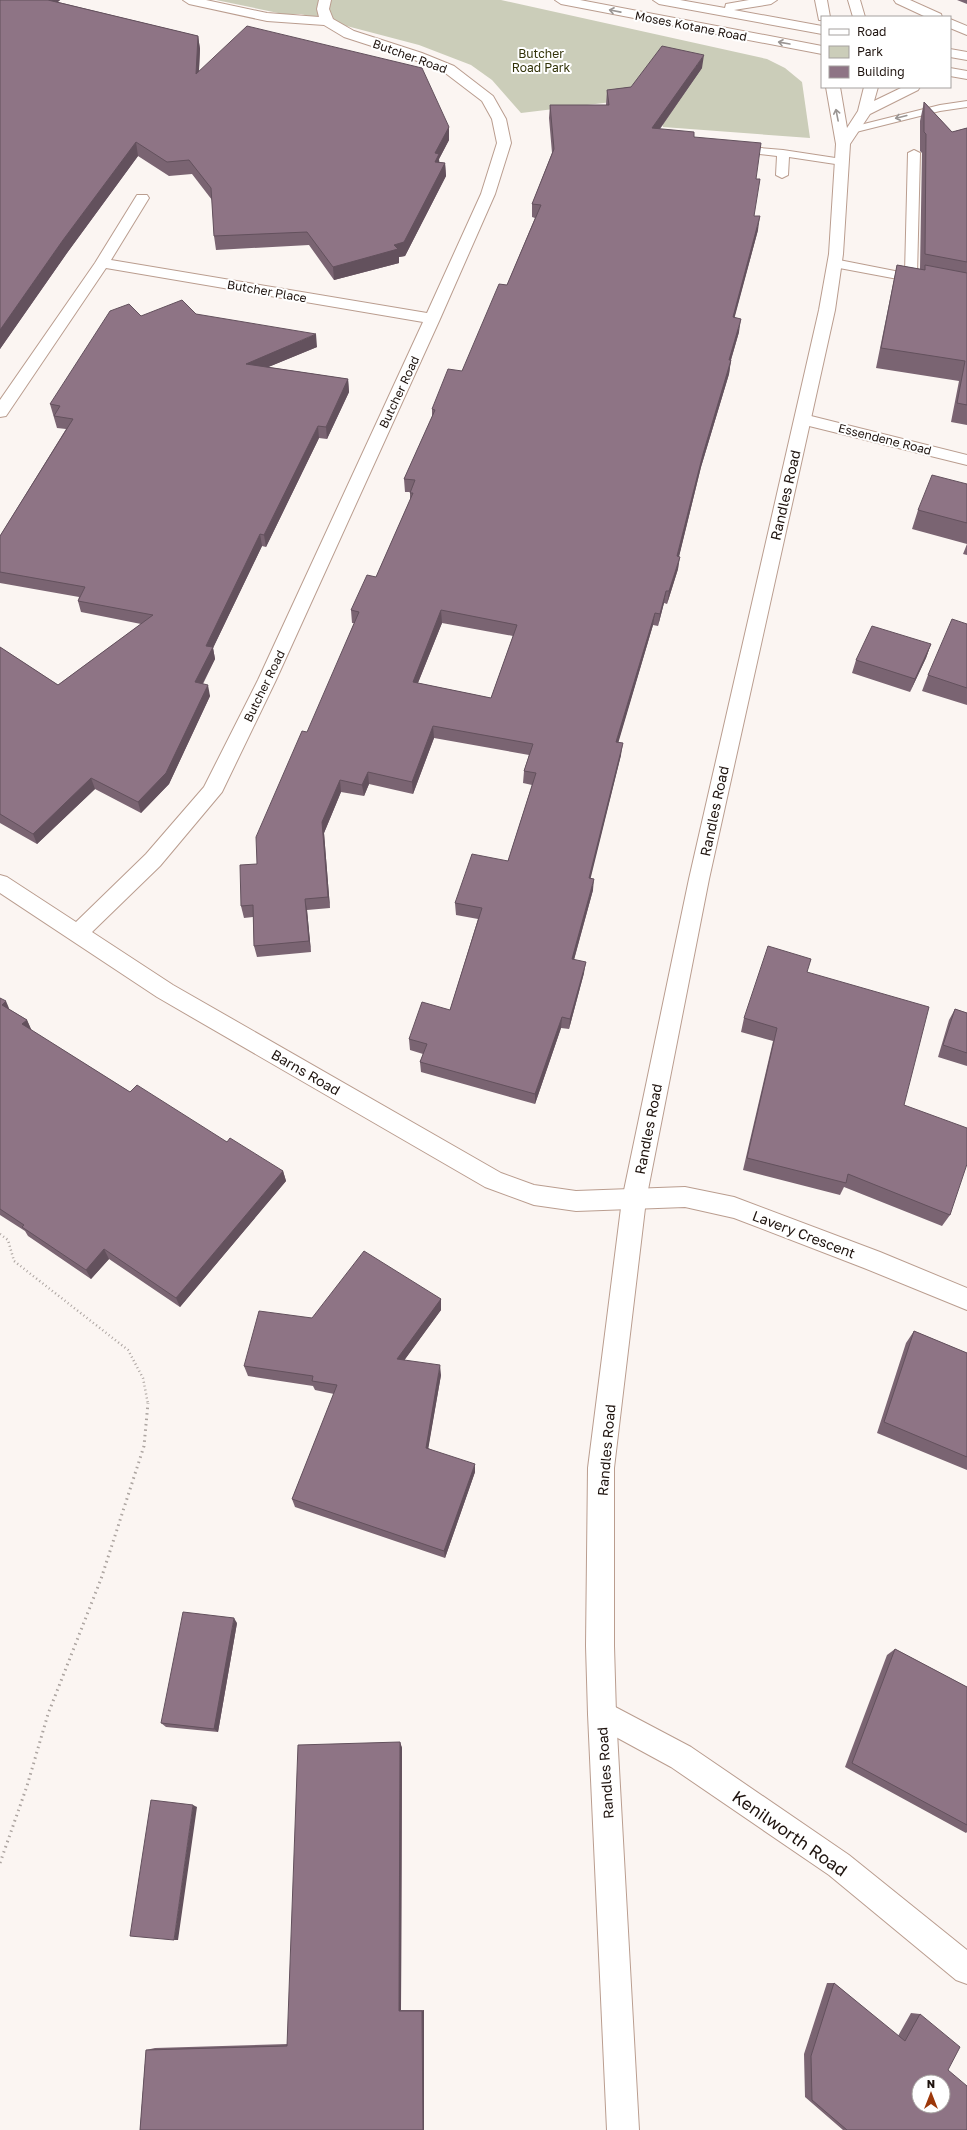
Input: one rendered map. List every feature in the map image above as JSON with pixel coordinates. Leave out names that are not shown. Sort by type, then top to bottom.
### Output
[{"type":"street","name":"Butcher Road","points":[[77,934],[153,860],[212,792],[268,680],[432,319],[488,194],[504,143],[499,119],[488,99],[476,88],[449,69],[417,56],[349,34],[327,21],[266,18],[189,0]]},
{"type":"street","points":[[326,0],[323,9],[327,21]]},
{"type":"street","name":"Moses Kotane Road","points":[[561,0],[821,50]]},
{"type":"street","name":"Moses Kotane Road","points":[[658,0],[821,30]]},
{"type":"street","points":[[699,8],[748,5],[771,0]]},
{"type":"street","points":[[821,0],[824,16]]},
{"type":"street","points":[[854,0],[859,16]]},
{"type":"street","points":[[900,0],[934,16]]},
{"type":"street","points":[[951,23],[967,31]]},
{"type":"street","points":[[951,53],[967,56]]},
{"type":"street","points":[[951,72],[966,75]]},
{"type":"street","points":[[951,76],[966,75]]},
{"type":"street","name":"Randles Road","points":[[623,2130],[602,1714],[600,1646],[601,1468],[634,1200],[699,879],[750,646],[804,419],[827,310],[834,263],[846,145],[833,88]]},
{"type":"street","name":"Randles Road","points":[[846,145],[865,111],[871,88]]},
{"type":"street","points":[[865,111],[911,88]]},
{"type":"street","points":[[0,412],[102,263],[142,198]]},
{"type":"street","name":"Butcher Place","points":[[102,263],[432,319]]},
{"type":"street","name":"Essendene Road","points":[[804,419],[967,460]]},
{"type":"street","name":"Barns Road","points":[[3,888],[165,991],[493,1180],[534,1195],[576,1201],[634,1200]]},
{"type":"street","name":"Lavery Crescent","points":[[634,1200],[685,1197],[734,1208],[872,1260],[967,1299]]},
{"type":"street","name":"Kenilworth Road","points":[[602,1714],[681,1757],[839,1865],[967,1969]]},
{"type":"lane","points":[[722,147],[783,153],[846,145],[933,110],[967,104]]},
{"type":"lane","points":[[782,176],[783,153]]},
{"type":"lane","points":[[911,277],[914,153]]},
{"type":"lane","points":[[834,263],[967,288]]},
{"type":"path","points":[[0,1234],[8,1240],[14,1261],[128,1350],[143,1378],[148,1398],[144,1446],[101,1579],[48,1714],[27,1786],[0,1863]]},
{"type":"green space","name":"Butcher Road Park","points":[[216,0],[501,0],[767,59],[785,68],[802,82],[810,138],[663,127],[653,97],[521,113],[492,80],[471,65],[419,45],[301,14],[283,14]]},
{"type":"building","points":[[0,0],[48,0],[198,36],[196,74],[247,26],[422,68],[449,127],[435,153],[439,154],[435,162],[445,163],[404,242],[394,245],[398,249],[333,267],[307,232],[214,236],[211,188],[189,160],[167,162],[136,142],[63,240],[0,330]]},
{"type":"building","points":[[662,46],[704,55],[652,128],[694,132],[694,137],[761,143],[756,179],[760,179],[754,216],[760,216],[733,317],[741,319],[729,360],[731,360],[703,454],[677,556],[680,557],[669,591],[666,591],[660,614],[655,613],[616,742],[623,743],[589,878],[594,879],[572,959],[586,962],[570,1019],[562,1017],[535,1094],[420,1062],[427,1044],[409,1039],[422,1002],[450,1010],[482,908],[455,903],[472,854],[508,861],[536,773],[524,771],[533,744],[433,726],[412,782],[368,772],[362,785],[340,780],[322,822],[328,897],[305,899],[309,941],[254,946],[253,905],[241,906],[240,865],[257,864],[256,837],[302,731],[307,732],[359,612],[351,610],[367,575],[376,577],[413,493],[410,493],[415,480],[404,479],[435,410],[432,409],[448,369],[462,371],[499,284],[507,285],[541,205],[532,204],[554,149],[550,105],[609,105],[607,90],[631,87]],"holes":[[[441,610],[517,625],[491,698],[413,682]]]},
{"type":"building","points":[[924,102],[952,132],[967,128],[967,262],[925,254],[926,134],[924,132]]},
{"type":"building","points":[[897,265],[925,270],[925,265],[967,273],[967,405],[957,403],[965,361],[881,348]]},
{"type":"building","points":[[182,300],[196,314],[316,334],[246,364],[348,379],[326,427],[318,426],[264,535],[260,534],[206,646],[213,647],[195,682],[208,685],[166,773],[138,802],[91,778],[33,834],[0,814],[0,647],[58,685],[153,615],[78,601],[85,587],[0,572],[0,536],[73,419],[54,416],[60,406],[50,404],[110,311],[129,304],[141,316]]},
{"type":"building","points":[[932,475],[967,484],[967,523],[918,510]]},
{"type":"building","points":[[952,619],[967,624],[967,688],[928,675]]},
{"type":"building","points":[[872,626],[931,644],[915,679],[856,660]]},
{"type":"building","points":[[768,946],[811,959],[807,972],[929,1007],[904,1105],[967,1128],[967,1164],[950,1215],[848,1174],[846,1183],[747,1158],[777,1028],[744,1018]]},
{"type":"building","points":[[0,998],[6,1001],[2,1005],[27,1020],[22,1024],[130,1092],[137,1085],[227,1142],[230,1138],[283,1171],[176,1298],[104,1249],[86,1270],[22,1227],[24,1225],[0,1209]]},
{"type":"building","points":[[955,1009],[967,1013],[967,1053],[943,1045]]},
{"type":"building","points":[[364,1251],[441,1299],[397,1359],[440,1365],[426,1448],[475,1464],[444,1551],[292,1499],[337,1385],[312,1381],[313,1376],[244,1366],[259,1311],[312,1318]]},
{"type":"building","points":[[914,1331],[967,1353],[967,1457],[884,1422]]},
{"type":"building","points":[[183,1612],[234,1618],[214,1729],[161,1723]]},
{"type":"building","points":[[895,1649],[967,1687],[967,1825],[852,1763]]},
{"type":"building","points":[[400,1742],[399,2011],[422,2011],[423,2130],[140,2130],[146,2050],[287,2046],[298,1745]]},
{"type":"building","points":[[151,1800],[193,1805],[174,1940],[130,1936]]},
{"type":"building","points":[[834,1983],[905,2041],[920,2014],[960,2047],[948,2070],[967,2086],[967,2130],[847,2130],[812,2100],[811,2056]]}]
